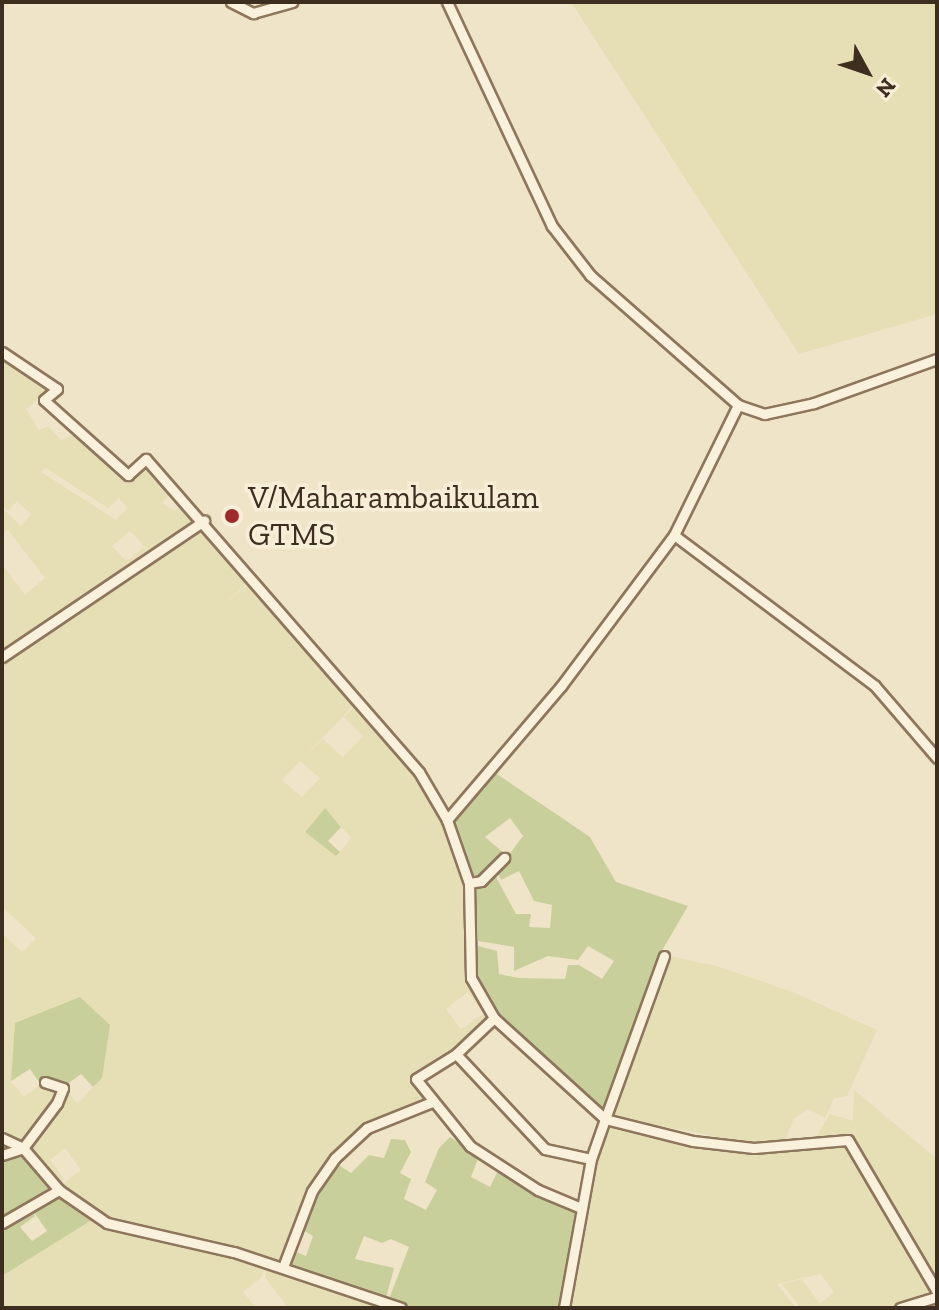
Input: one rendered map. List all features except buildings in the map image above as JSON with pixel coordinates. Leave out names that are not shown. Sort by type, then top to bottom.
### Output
[{"type":"street","points":[[231,2],[253,13],[292,2]]},
{"type":"street","points":[[447,2],[552,226],[590,275],[738,405],[764,414],[814,403],[937,359]]},
{"type":"street","points":[[2,352],[57,389],[44,400],[128,475],[146,459],[204,521],[419,772],[447,820],[469,883],[471,978],[494,1018],[605,1119],[693,1141],[754,1148],[848,1140],[937,1294],[900,1308]]},
{"type":"street","points":[[447,820],[561,686],[674,535],[738,405]]},
{"type":"street","points":[[2,657],[204,521]]},
{"type":"street","points":[[674,535],[875,686],[937,758]]},
{"type":"street","points":[[469,883],[481,881],[504,858]]},
{"type":"street","points":[[564,1308],[591,1159],[664,956]]},
{"type":"street","points":[[494,1018],[456,1054],[416,1079],[470,1146],[538,1190],[581,1208]]},
{"type":"street","points":[[456,1054],[545,1149],[591,1159]]},
{"type":"street","points":[[2,1155],[23,1148],[57,1103],[63,1088],[45,1082]]},
{"type":"street","points":[[283,1267],[312,1191],[335,1158],[367,1128],[432,1102]]},
{"type":"street","points":[[2,1138],[23,1148],[59,1190],[107,1223],[283,1267],[401,1308]]},
{"type":"street","points":[[2,1223],[59,1190]]},
{"type":"shaded area","points":[[571,2],[937,2],[937,314],[799,354]]},
{"type":"shaded area","points":[[2,353],[51,389],[26,409],[39,430],[48,426],[61,440],[76,434],[128,479],[147,464],[171,492],[162,503],[175,511],[183,502],[199,519],[149,552],[130,531],[112,546],[126,561],[143,548],[148,553],[2,655],[2,564],[25,595],[45,578],[8,530],[2,534],[2,508],[21,526],[31,514],[17,501],[8,511],[2,505]],"holes":[[[46,468],[108,508],[119,498],[128,508],[116,520],[41,472]]]},
{"type":"shaded area","points":[[204,523],[251,581],[215,611],[252,582],[357,702],[303,758],[323,739],[343,757],[363,736],[344,717],[358,704],[417,773],[445,821],[468,884],[469,982],[491,1018],[414,1081],[427,1101],[365,1126],[333,1156],[282,1263],[107,1221],[59,1187],[81,1170],[65,1148],[50,1160],[64,1179],[58,1185],[27,1148],[67,1092],[78,1103],[102,1078],[15,1024],[11,1082],[24,1097],[42,1083],[59,1089],[55,1102],[22,1144],[2,1136],[2,933],[22,952],[36,938],[2,907],[2,661]],"holes":[[[300,761],[320,778],[302,797],[282,780]],[[325,808],[351,838],[336,856],[305,832]],[[468,992],[484,1014],[461,1029],[446,1009]]]},
{"type":"shaded area","points":[[669,956],[717,966],[795,993],[877,1030],[847,1096],[834,1098],[825,1118],[808,1109],[794,1119],[785,1140],[760,1145],[610,1116]]},
{"type":"shaded area","points":[[854,1090],[937,1159],[937,1285],[854,1138],[816,1137],[830,1114],[853,1121]]},
{"type":"shaded area","points":[[606,1124],[752,1152],[844,1143],[934,1293],[891,1308],[801,1308],[782,1284],[802,1279],[820,1304],[834,1292],[820,1274],[777,1284],[796,1308],[567,1308]]},
{"type":"shaded area","points":[[95,1218],[267,1264],[262,1277],[243,1292],[256,1308],[2,1308],[2,1276]]},
{"type":"shaded area","points":[[268,1265],[396,1308],[288,1308],[265,1277]]},
{"type":"green space","points":[[494,772],[590,837],[616,882],[688,906],[660,954],[618,1081],[602,1111],[497,1016],[476,979],[478,946],[497,951],[499,974],[519,978],[565,979],[568,965],[579,965],[602,979],[614,961],[588,946],[578,960],[548,956],[514,971],[514,947],[478,941],[472,886],[496,877],[516,914],[531,914],[529,927],[550,928],[552,905],[534,901],[519,871],[501,880],[497,871],[523,836],[510,818],[485,837],[504,853],[489,870],[470,879],[451,823]]},
{"type":"green space","points":[[325,808],[341,827],[328,841],[340,852],[336,856],[305,832]]},
{"type":"green space","points":[[80,997],[110,1025],[102,1078],[93,1087],[81,1074],[66,1085],[39,1082],[30,1069],[11,1081],[15,1023]]},
{"type":"green space","points":[[450,1137],[479,1156],[471,1177],[490,1187],[499,1169],[578,1209],[560,1308],[405,1308],[389,1299],[409,1247],[391,1239],[382,1243],[364,1236],[355,1259],[394,1268],[386,1298],[285,1265],[291,1250],[306,1256],[313,1236],[301,1229],[315,1193],[336,1163],[351,1173],[369,1155],[384,1158],[391,1139],[405,1140],[411,1152],[400,1173],[411,1179],[404,1199],[426,1210],[437,1190],[425,1182],[439,1148]]},
{"type":"green space","points":[[23,1150],[56,1190],[2,1221],[2,1157]]},
{"type":"green space","points":[[59,1192],[95,1218],[2,1276],[2,1226],[30,1209],[35,1216],[20,1227],[32,1241],[47,1231],[31,1208]]},
{"type":"place","name":"V/Maharambaikulam GTMS","points":[[232,516]]}]
